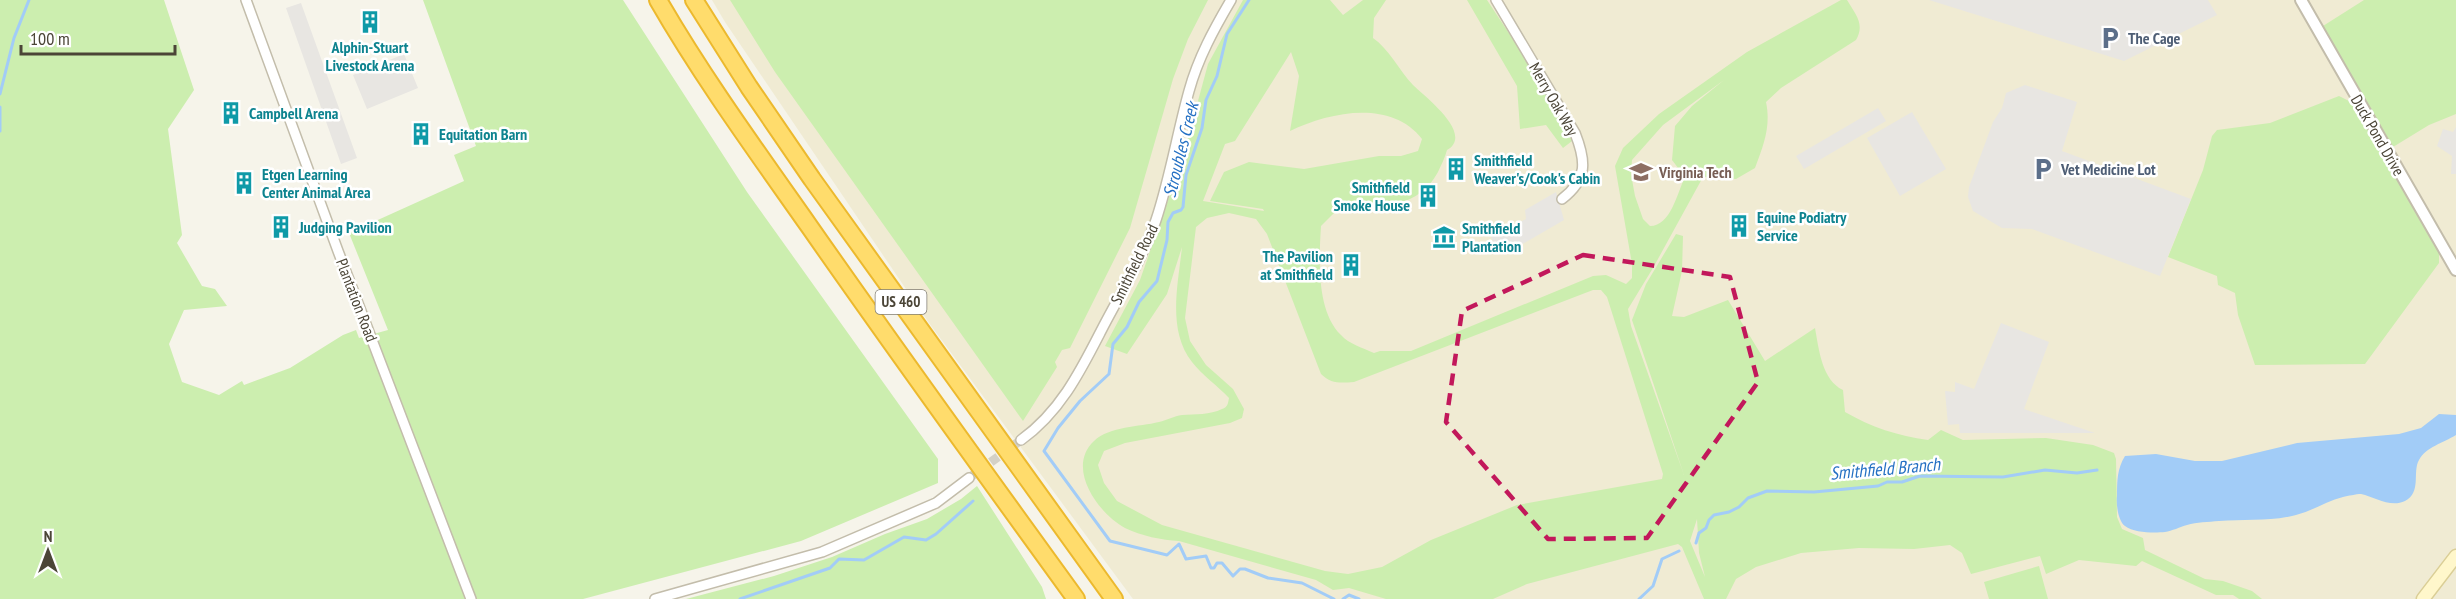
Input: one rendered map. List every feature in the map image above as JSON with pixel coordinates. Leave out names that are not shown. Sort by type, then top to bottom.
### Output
[{"type":"highway","name":"US 460","points":[[657,0],[721,101],[893,346],[1076,599]]},
{"type":"highway","name":"US 460","points":[[694,0],[749,87],[812,179],[1114,599]]},
{"type":"main road","points":[[2423,599],[2456,556]]},
{"type":"street","name":"Plantation Road","points":[[246,0],[338,251],[471,599]]},
{"type":"street","name":"Smithfield Road","points":[[1021,440],[1056,408],[1076,379],[1151,234],[1194,76],[1210,38],[1231,0]]},
{"type":"street","name":"Merry Oak Way","points":[[1496,0],[1575,133],[1582,151],[1583,171],[1579,183],[1562,199]]},
{"type":"street","name":"Duck Pond Drive","points":[[2301,0],[2456,270]]},
{"type":"street","points":[[655,599],[822,552],[936,503],[969,478]]},
{"type":"highlighted area","points":[[1583,255],[1730,277],[1758,382],[1647,538],[1548,539],[1446,422],[1462,311]]},
{"type":"shaded area","name":"Virginia Tech","points":[[712,0],[2456,0],[2456,599],[1133,599],[929,323]]},
{"type":"shaded area","name":"The Cage","points":[[1929,0],[2208,0],[2217,15],[2124,61]]},
{"type":"shaded area","points":[[301,3],[357,158],[341,164],[286,8]]},
{"type":"shaded area","points":[[404,54],[418,88],[367,109],[353,75]]},
{"type":"shaded area","name":"Vet Medicine Lot","points":[[2025,85],[2077,102],[2062,151],[2191,199],[2160,276],[2032,229],[2002,228],[1973,211],[1968,197],[1969,187],[1993,122],[2002,108],[2006,93]]},
{"type":"shaded area","points":[[1878,108],[1886,121],[1804,169],[1796,156]]},
{"type":"shaded area","points":[[1912,112],[1946,169],[1900,196],[1867,138]]},
{"type":"shaded area","points":[[2456,127],[2456,174],[2451,174],[2452,156],[2437,146],[2443,129],[2453,132]]},
{"type":"shaded area","points":[[1556,192],[1564,220],[1507,253],[1502,245],[1495,246],[1491,237],[1526,219],[1525,210]]},
{"type":"shaded area","points":[[2001,323],[2049,342],[2024,409],[2095,433],[1960,433],[1959,424],[1948,425],[1945,391],[1955,392],[1955,382],[1974,389]]},
{"type":"green space","points":[[0,0],[164,0],[194,90],[168,129],[182,235],[177,243],[202,286],[215,289],[227,306],[184,310],[169,344],[182,382],[219,395],[242,381],[244,385],[290,368],[343,335],[356,330],[359,338],[388,330],[349,233],[464,181],[454,155],[476,146],[423,0],[623,0],[747,192],[938,459],[938,483],[801,541],[583,599],[0,599]]},
{"type":"green space","points":[[730,0],[1208,0],[1188,39],[1173,79],[1130,228],[1070,348],[1062,350],[1055,362],[1057,367],[1023,421],[775,72]]},
{"type":"green space","points":[[1243,0],[1330,0],[1343,15],[1363,0],[1386,0],[1374,18],[1373,38],[1384,48],[1413,85],[1445,116],[1455,135],[1454,143],[1447,150],[1438,172],[1419,194],[1394,204],[1338,209],[1321,226],[1321,283],[1327,312],[1333,325],[1344,338],[1374,353],[1411,351],[1593,276],[1606,275],[1626,284],[1632,278],[1632,264],[1615,166],[1623,148],[1659,114],[1747,52],[1841,0],[1847,0],[1859,24],[1860,29],[1856,40],[1781,88],[1766,102],[1767,127],[1755,168],[1736,179],[1703,177],[1628,309],[1631,326],[1684,475],[1632,320],[1646,284],[1676,234],[1683,236],[1682,271],[1672,316],[1684,317],[1728,300],[1765,361],[1815,328],[1826,372],[1830,379],[1843,390],[1845,412],[1885,430],[1928,440],[1941,430],[1963,440],[2046,438],[2093,445],[2114,453],[2117,517],[2122,529],[2143,538],[2145,550],[2205,579],[2223,581],[2252,591],[2262,599],[2239,599],[2233,595],[2216,595],[2142,561],[2136,566],[2079,560],[2046,574],[2040,556],[1971,574],[1962,553],[1950,545],[1914,549],[1859,548],[1801,553],[1756,567],[1736,579],[1726,599],[1704,599],[1682,547],[1678,544],[1527,584],[1493,599],[1386,599],[1349,588],[1333,590],[1316,580],[1125,528],[1105,512],[1096,501],[1084,477],[1083,464],[1086,452],[1094,441],[1116,430],[1179,416],[1217,411],[1227,406],[1229,398],[1192,362],[1179,336],[1176,307],[1182,247],[1167,294],[1127,354],[1105,346],[1140,280],[1182,160],[1208,64]],"holes":[[[1291,52],[1299,76],[1290,131],[1306,124],[1341,115],[1377,114],[1394,118],[1409,126],[1422,139],[1418,151],[1401,156],[1379,156],[1304,169],[1249,162],[1224,172],[1210,201],[1264,211],[1203,201],[1225,144],[1235,141]],[[1724,80],[1692,106],[1675,126],[1672,160],[1685,177],[1668,215],[1657,225],[1650,226],[1643,219],[1635,196],[1631,174],[1632,160],[1663,125]],[[1229,213],[1256,219],[1267,234],[1321,374],[1328,380],[1336,382],[1354,382],[1593,290],[1601,290],[1607,297],[1663,474],[1662,479],[1517,505],[1431,540],[1382,567],[1348,574],[1325,571],[1162,525],[1117,501],[1104,483],[1098,465],[1104,451],[1125,443],[1230,423],[1242,418],[1244,409],[1233,389],[1206,365],[1190,341],[1185,318],[1196,227],[1207,218]],[[1697,519],[1699,553],[1705,577],[1690,541]]]},
{"type":"green space","points":[[1467,0],[1487,0],[1532,68],[1572,141],[1563,148],[1546,125],[1520,129],[1517,86]]},
{"type":"green space","points":[[2364,0],[2456,0],[2456,114],[2429,125],[2393,147],[2323,26]]},
{"type":"green space","points":[[2339,96],[2354,106],[2439,252],[2439,263],[2365,364],[2255,365],[2238,315],[2235,293],[2218,285],[2217,276],[2168,257],[2203,170],[2212,136],[2217,130],[2270,123]]},
{"type":"green space","points":[[977,486],[1042,587],[1046,599],[686,599],[774,576],[832,557],[927,519],[961,499]]},
{"type":"green space","points":[[2039,566],[2048,599],[1989,599],[1984,582]]},
{"type":"water","points":[[2439,414],[2456,415],[2456,435],[2430,448],[2422,456],[2417,465],[2413,492],[2405,501],[2399,503],[2388,503],[2357,494],[2286,517],[2199,523],[2160,532],[2134,530],[2125,526],[2119,516],[2117,480],[2125,456],[2156,454],[2195,461],[2222,461],[2297,443],[2399,434],[2421,428]]},
{"type":"waterway","points":[[0,94],[14,38],[29,0]]},
{"type":"waterway","name":"Stroubles Creek","points":[[1249,0],[1227,34],[1217,76],[1206,100],[1202,128],[1186,175],[1183,207],[1173,213],[1168,222],[1167,240],[1157,281],[1139,302],[1127,327],[1113,344],[1109,374],[1080,401],[1058,428],[1044,451],[1110,541],[1167,555],[1179,544],[1186,559],[1206,556],[1211,568],[1214,568],[1217,563],[1222,563],[1233,576],[1240,569],[1245,569],[1268,578],[1302,583],[1334,599]]},
{"type":"waterway","points":[[0,107],[0,131]]},
{"type":"waterway","name":"Smithfield Branch","points":[[1696,543],[1699,533],[1706,528],[1714,515],[1729,512],[1739,507],[1748,498],[1767,491],[1814,492],[1878,486],[1887,482],[1902,482],[1920,476],[2003,477],[2045,470],[2077,473],[2097,470]]},
{"type":"waterway","name":"Stroubles Creek","points":[[740,599],[830,568],[839,559],[864,560],[904,537],[926,540],[973,501]]},
{"type":"waterway","name":"Smithfield Branch","points":[[1639,599],[1653,586],[1662,559],[1679,551]]},
{"type":"waterway","name":"Smithfield Branch","points":[[1343,599],[1349,595],[1359,599]]},
{"type":"tunnel","points":[[969,478],[1021,440]]},
{"type":"place","name":"Alphin-Stuart Livestock Arena","points":[[370,22]]},
{"type":"place","name":"The Cage","points":[[2110,38]]},
{"type":"place","name":"Campbell Arena","points":[[231,113]]},
{"type":"place","name":"Equitation Barn","points":[[421,134]]},
{"type":"place","name":"Smithfield Weaver's/Cook's Cabin","points":[[1456,169]]},
{"type":"place","name":"Vet Medicine Lot","points":[[2043,169]]},
{"type":"place","name":"Virginia Tech","points":[[1641,172]]},
{"type":"place","name":"Etgen Learning Center Animal Area","points":[[244,183]]},
{"type":"place","name":"Smithfield Smoke House","points":[[1428,196]]},
{"type":"place","name":"Equine Podiatry Service","points":[[1739,226]]},
{"type":"place","name":"Judging Pavilion","points":[[281,227]]},
{"type":"place","name":"Smithfield Plantation","points":[[1444,237]]},
{"type":"place","name":"The Pavilion at Smithfield","points":[[1351,265]]}]
